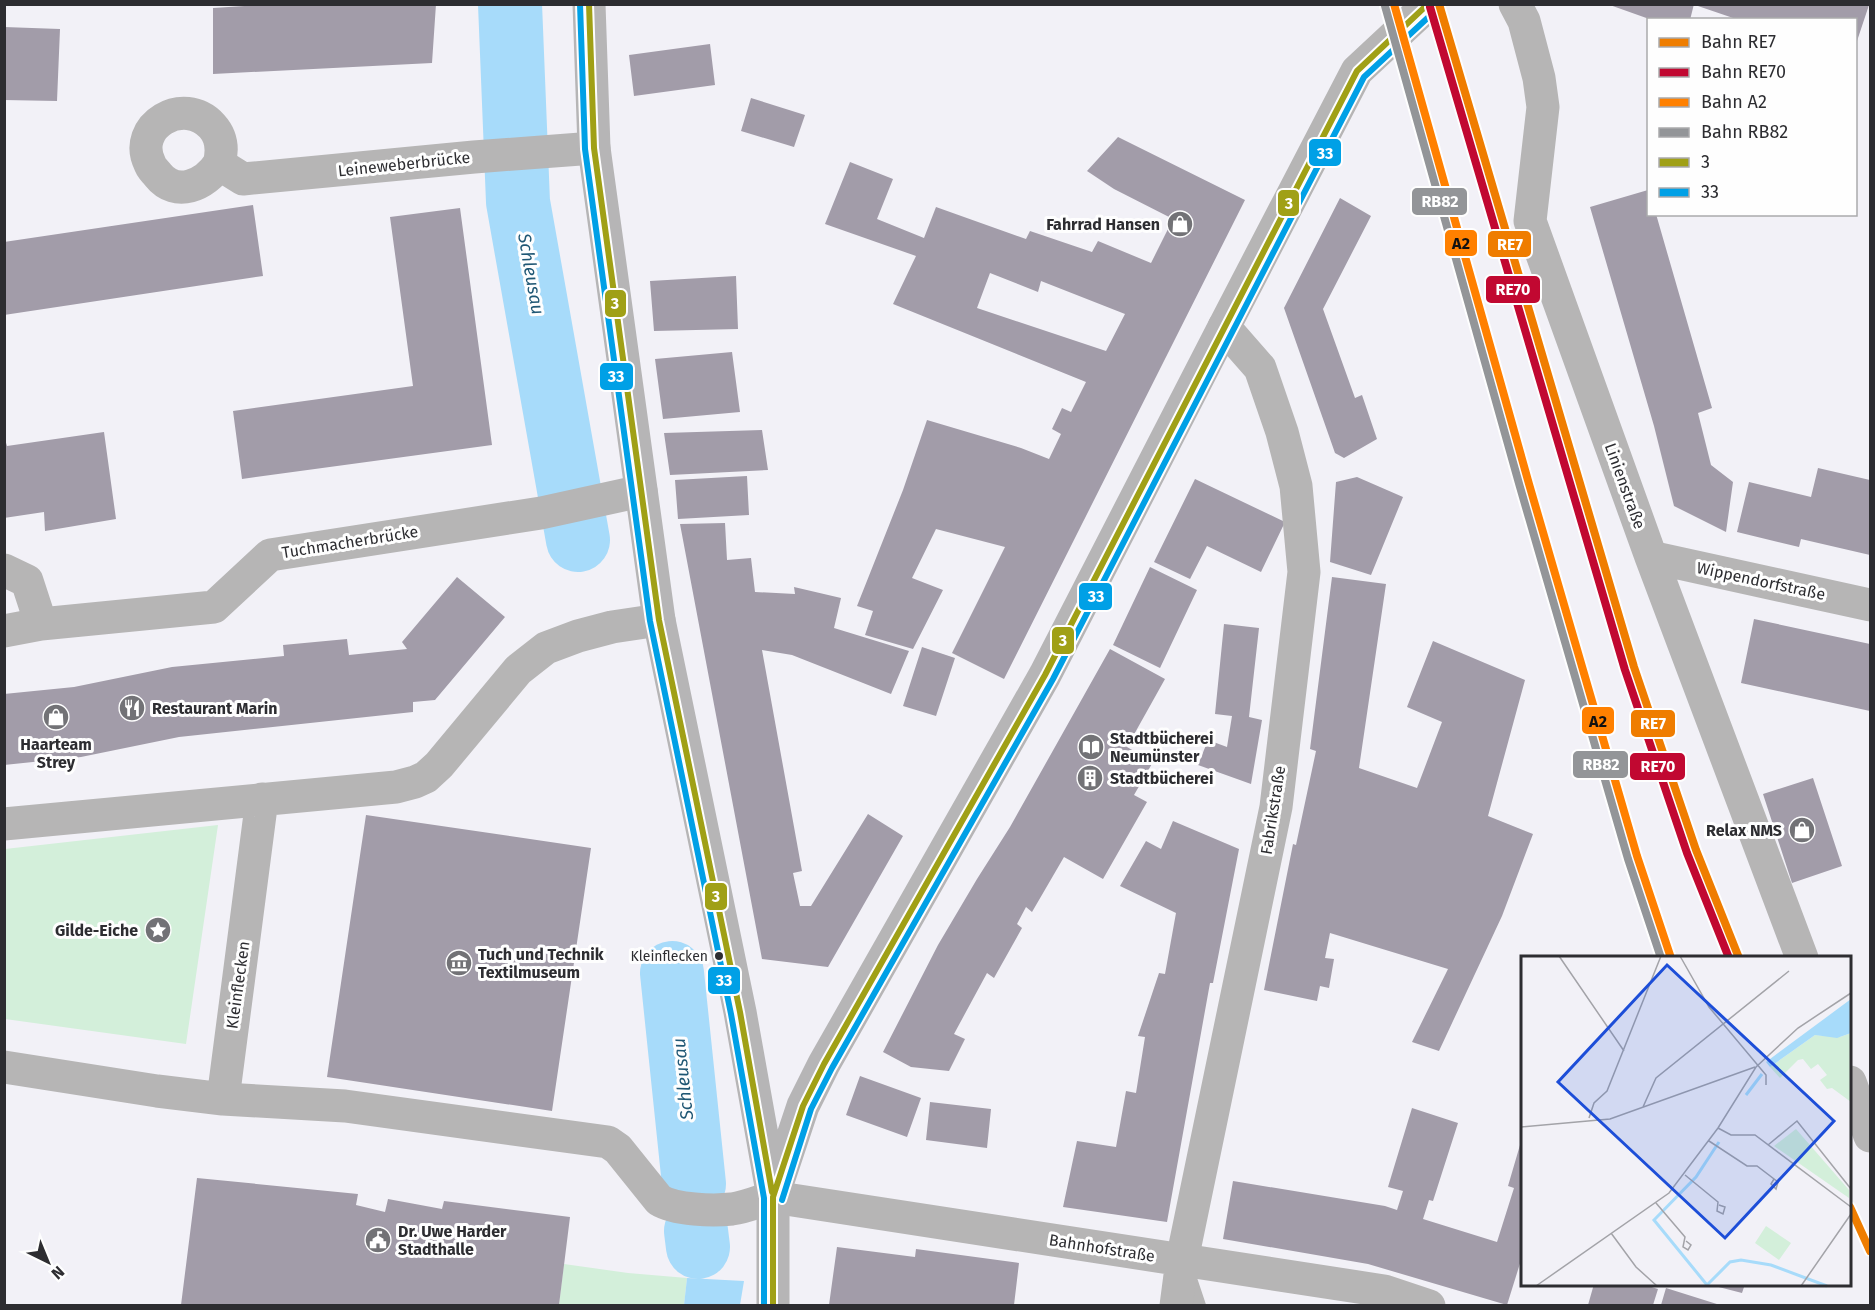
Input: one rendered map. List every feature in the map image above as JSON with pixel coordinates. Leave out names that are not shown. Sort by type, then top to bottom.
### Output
[{"type":"street","points":[[589,4],[594,148],[659,621],[740,1012],[773,1197],[773,1305]]},
{"type":"street","points":[[773,1197],[803,1106],[824,1065],[1045,675],[1357,71],[1429,4]]},
{"type":"street","name":"Linienstraße","points":[[1515,4],[1524,21],[1539,78],[1543,107],[1530,221],[1651,557],[1802,956]]},
{"type":"street","name":"Leineweberbrücke","points":[[219,164],[243,179],[594,148]]},
{"type":"street","name":"Fabrikstraße","points":[[1176,1305],[1182,1260],[1276,807],[1304,572],[1296,486],[1282,432],[1260,368],[1224,327]]},
{"type":"street","name":"Tuchmacherbrücke","points":[[4,631],[41,624],[214,607],[270,555],[541,513],[641,491]]},
{"type":"street","name":"Wippendorfstraße","points":[[1651,557],[1870,605]]},
{"type":"street","points":[[4,570],[27,581],[41,624]]},
{"type":"street","points":[[4,824],[396,787],[415,782],[426,777],[440,765],[524,665],[553,644],[612,627],[659,621]]},
{"type":"street","name":"Kleinflecken","points":[[223,1099],[262,799]]},
{"type":"street","points":[[4,1067],[157,1091],[223,1099],[345,1106],[608,1142],[618,1149],[650,1190],[668,1205],[724,1209],[773,1197]]},
{"type":"street","points":[[1851,1085],[1870,1136]]},
{"type":"street","name":"Bahnhofstraße","points":[[773,1197],[1182,1260],[1361,1297],[1384,1291],[1429,1305]]},
{"type":"lane","points":[[1182,1260],[1197,1305]]},
{"type":"green space","points":[[218,825],[186,1044],[5,1019],[5,849]]},
{"type":"green space","points":[[564,1264],[687,1278],[684,1305],[559,1305]]},
{"type":"water","points":[[687,1278],[744,1281],[740,1305],[684,1305]]},
{"type":"building","points":[[278,4],[436,4],[432,63],[213,74],[213,8]]},
{"type":"building","points":[[1607,4],[1694,4],[1690,18],[1647,18]]},
{"type":"building","points":[[1695,5],[1869,5],[1857,41],[1857,18],[1733,18]]},
{"type":"building","points":[[4,27],[60,29],[57,101],[4,100]]},
{"type":"building","points":[[710,44],[715,85],[634,96],[629,55]]},
{"type":"building","points":[[751,98],[805,115],[794,147],[741,131]]},
{"type":"building","points":[[1118,137],[1245,200],[1004,679],[952,653],[1005,547],[936,529],[912,578],[943,590],[913,649],[865,635],[873,611],[857,606],[903,490],[927,420],[1021,448],[1049,459],[1061,434],[1052,429],[1062,408],[1071,412],[1086,382],[893,304],[916,256],[825,224],[850,162],[893,179],[877,219],[924,238],[936,207],[1026,239],[1030,231],[1092,252],[1098,241],[1151,263],[1173,219],[1114,189],[1087,171]],"holes":[[[990,273],[1038,292],[1041,281],[1125,314],[1106,351],[977,308]]]},
{"type":"building","points":[[1647,190],[1647,216],[1657,216],[1712,408],[1698,413],[1711,465],[1733,482],[1726,532],[1674,506],[1654,426],[1590,207]]},
{"type":"building","points":[[1340,198],[1371,216],[1323,309],[1355,398],[1362,395],[1377,439],[1344,458],[1335,453],[1284,308]]},
{"type":"building","points":[[253,205],[263,276],[4,315],[4,242]]},
{"type":"building","points":[[460,208],[492,445],[242,479],[233,411],[413,386],[390,217]]},
{"type":"building","points":[[736,276],[738,329],[654,331],[650,281]]},
{"type":"building","points":[[732,352],[740,412],[663,419],[655,359]]},
{"type":"building","points":[[762,430],[768,470],[670,475],[664,433]]},
{"type":"building","points":[[104,432],[116,519],[45,531],[44,512],[4,518],[4,436],[7,446]]},
{"type":"building","points":[[1818,468],[1870,480],[1870,555],[1801,539],[1799,547],[1737,532],[1749,482],[1811,497]]},
{"type":"building","points":[[747,476],[749,515],[678,519],[675,480]]},
{"type":"building","points":[[1357,477],[1403,497],[1371,575],[1330,562],[1336,482]]},
{"type":"building","points":[[1195,479],[1285,522],[1261,572],[1207,546],[1190,579],[1154,562]]},
{"type":"building","points":[[725,523],[727,560],[751,558],[755,592],[795,594],[794,587],[841,598],[834,628],[909,651],[891,694],[792,655],[762,650],[802,871],[793,873],[800,906],[811,906],[868,814],[903,836],[828,967],[762,959],[680,524]]},
{"type":"building","points":[[1150,567],[1197,590],[1160,668],[1113,645]]},
{"type":"building","points":[[457,577],[505,617],[435,700],[413,702],[413,712],[179,737],[81,757],[4,765],[4,694],[74,687],[172,667],[284,656],[283,645],[347,639],[349,655],[407,649],[402,642]]},
{"type":"building","points":[[1332,577],[1386,584],[1359,768],[1417,788],[1442,722],[1407,707],[1433,641],[1525,680],[1488,816],[1533,834],[1502,916],[1439,1051],[1412,1042],[1448,969],[1330,933],[1325,958],[1334,959],[1329,988],[1320,986],[1317,1001],[1264,990],[1293,844],[1296,845],[1316,751],[1310,749]]},
{"type":"building","points":[[1754,619],[1870,644],[1870,711],[1741,683]]},
{"type":"building","points":[[1224,624],[1259,628],[1249,717],[1262,720],[1251,784],[1198,765],[1208,740],[1227,747],[1232,716],[1215,714]]},
{"type":"building","points":[[922,647],[955,658],[936,716],[903,706]]},
{"type":"building","points":[[1110,649],[1165,679],[1127,747],[1153,762],[1134,795],[1147,802],[1103,879],[1064,857],[1032,912],[1026,907],[1017,924],[1022,928],[994,978],[987,973],[954,1034],[965,1039],[949,1071],[911,1067],[883,1052],[938,945],[1010,827]]},
{"type":"building","name":"Relax NMS","points":[[1813,778],[1842,866],[1792,883],[1763,794]]},
{"type":"building","name":"Tuch und Technik Textilmuseum","points":[[366,815],[591,848],[552,1111],[327,1077]]},
{"type":"building","points":[[1173,821],[1239,849],[1213,983],[1210,983],[1167,1222],[1063,1207],[1077,1141],[1116,1147],[1126,1091],[1136,1093],[1145,1037],[1138,1036],[1159,973],[1165,974],[1176,913],[1120,886],[1146,841],[1161,849]]},
{"type":"building","points":[[860,1076],[921,1098],[907,1137],[846,1115]]},
{"type":"building","points":[[930,1102],[991,1109],[987,1148],[926,1140]]},
{"type":"building","points":[[1412,1108],[1458,1123],[1433,1201],[1429,1200],[1423,1219],[1497,1242],[1514,1188],[1508,1186],[1521,1146],[1521,1260],[1507,1305],[1368,1264],[1223,1239],[1233,1181],[1385,1206],[1397,1210],[1403,1191],[1388,1187]]},
{"type":"building","name":"Dr. Uwe Harder Stadthalle","points":[[197,1178],[358,1194],[356,1205],[385,1212],[388,1199],[442,1209],[444,1201],[570,1217],[559,1305],[181,1305]]},
{"type":"building","points":[[837,1247],[915,1257],[916,1249],[1019,1263],[1014,1305],[829,1305]]},
{"type":"building","points":[[1593,1286],[1648,1286],[1658,1289],[1653,1305],[1588,1305]]},
{"type":"building","points":[[1715,1286],[1744,1286],[1742,1293]]},
{"type":"building","points":[[1666,1288],[1720,1305],[1661,1305]]},
{"type":"waterway","name":"Schleusau","points":[[510,4],[518,202],[578,540]]},
{"type":"waterway","name":"Schleusau","points":[[672,973],[694,1184]]},
{"type":"waterway","points":[[696,1231],[698,1247]]},
{"type":"rail line","name":"A2","points":[[1394,4],[1529,484],[1637,856],[1670,956]]},
{"type":"rail line","name":"RE7","points":[[1439,4],[1634,667],[1696,850],[1738,956]]},
{"type":"rail line","name":"RB82","points":[[1385,6],[1520,487],[1628,859],[1660,956]]},
{"type":"rail line","name":"RE70","points":[[1430,7],[1625,670],[1687,853],[1728,956]]},
{"type":"rail line","name":"RE7","points":[[1851,1209],[1870,1251]]},
{"type":"transit line","name":"33","points":[[580,4],[585,149],[650,621],[731,1014],[764,1198],[764,1306]]},
{"type":"transit line","name":"3","points":[[589,4],[594,148],[659,620],[740,1012],[772,1192]]},
{"type":"transit line","name":"3","points":[[773,1306],[773,1197],[803,1106],[824,1064],[1045,675],[1357,71],[1428,4]]},
{"type":"transit line","name":"33","points":[[782,1200],[811,1109],[832,1068],[1053,679],[1364,77],[1435,11]]},
{"type":"place","name":"Fahrrad Hansen","points":[[1180,224]]},
{"type":"place","name":"Restaurant Marin","points":[[132,708]]},
{"type":"place","name":"Haarteam Strey","points":[[56,717]]},
{"type":"place","name":"Stadtbücherei Neumünster","points":[[1091,747]]},
{"type":"place","name":"Stadtbücherei","points":[[1090,778]]},
{"type":"place","name":"Relax NMS","points":[[1802,830]]},
{"type":"place","name":"Gilde-Eiche","points":[[158,930]]},
{"type":"place","name":"Kleinflecken","points":[[719,956]]},
{"type":"place","name":"Tuch und Technik Textilmuseum","points":[[459,963]]},
{"type":"place","name":"Dr. Uwe Harder Stadthalle","points":[[378,1240]]}]
